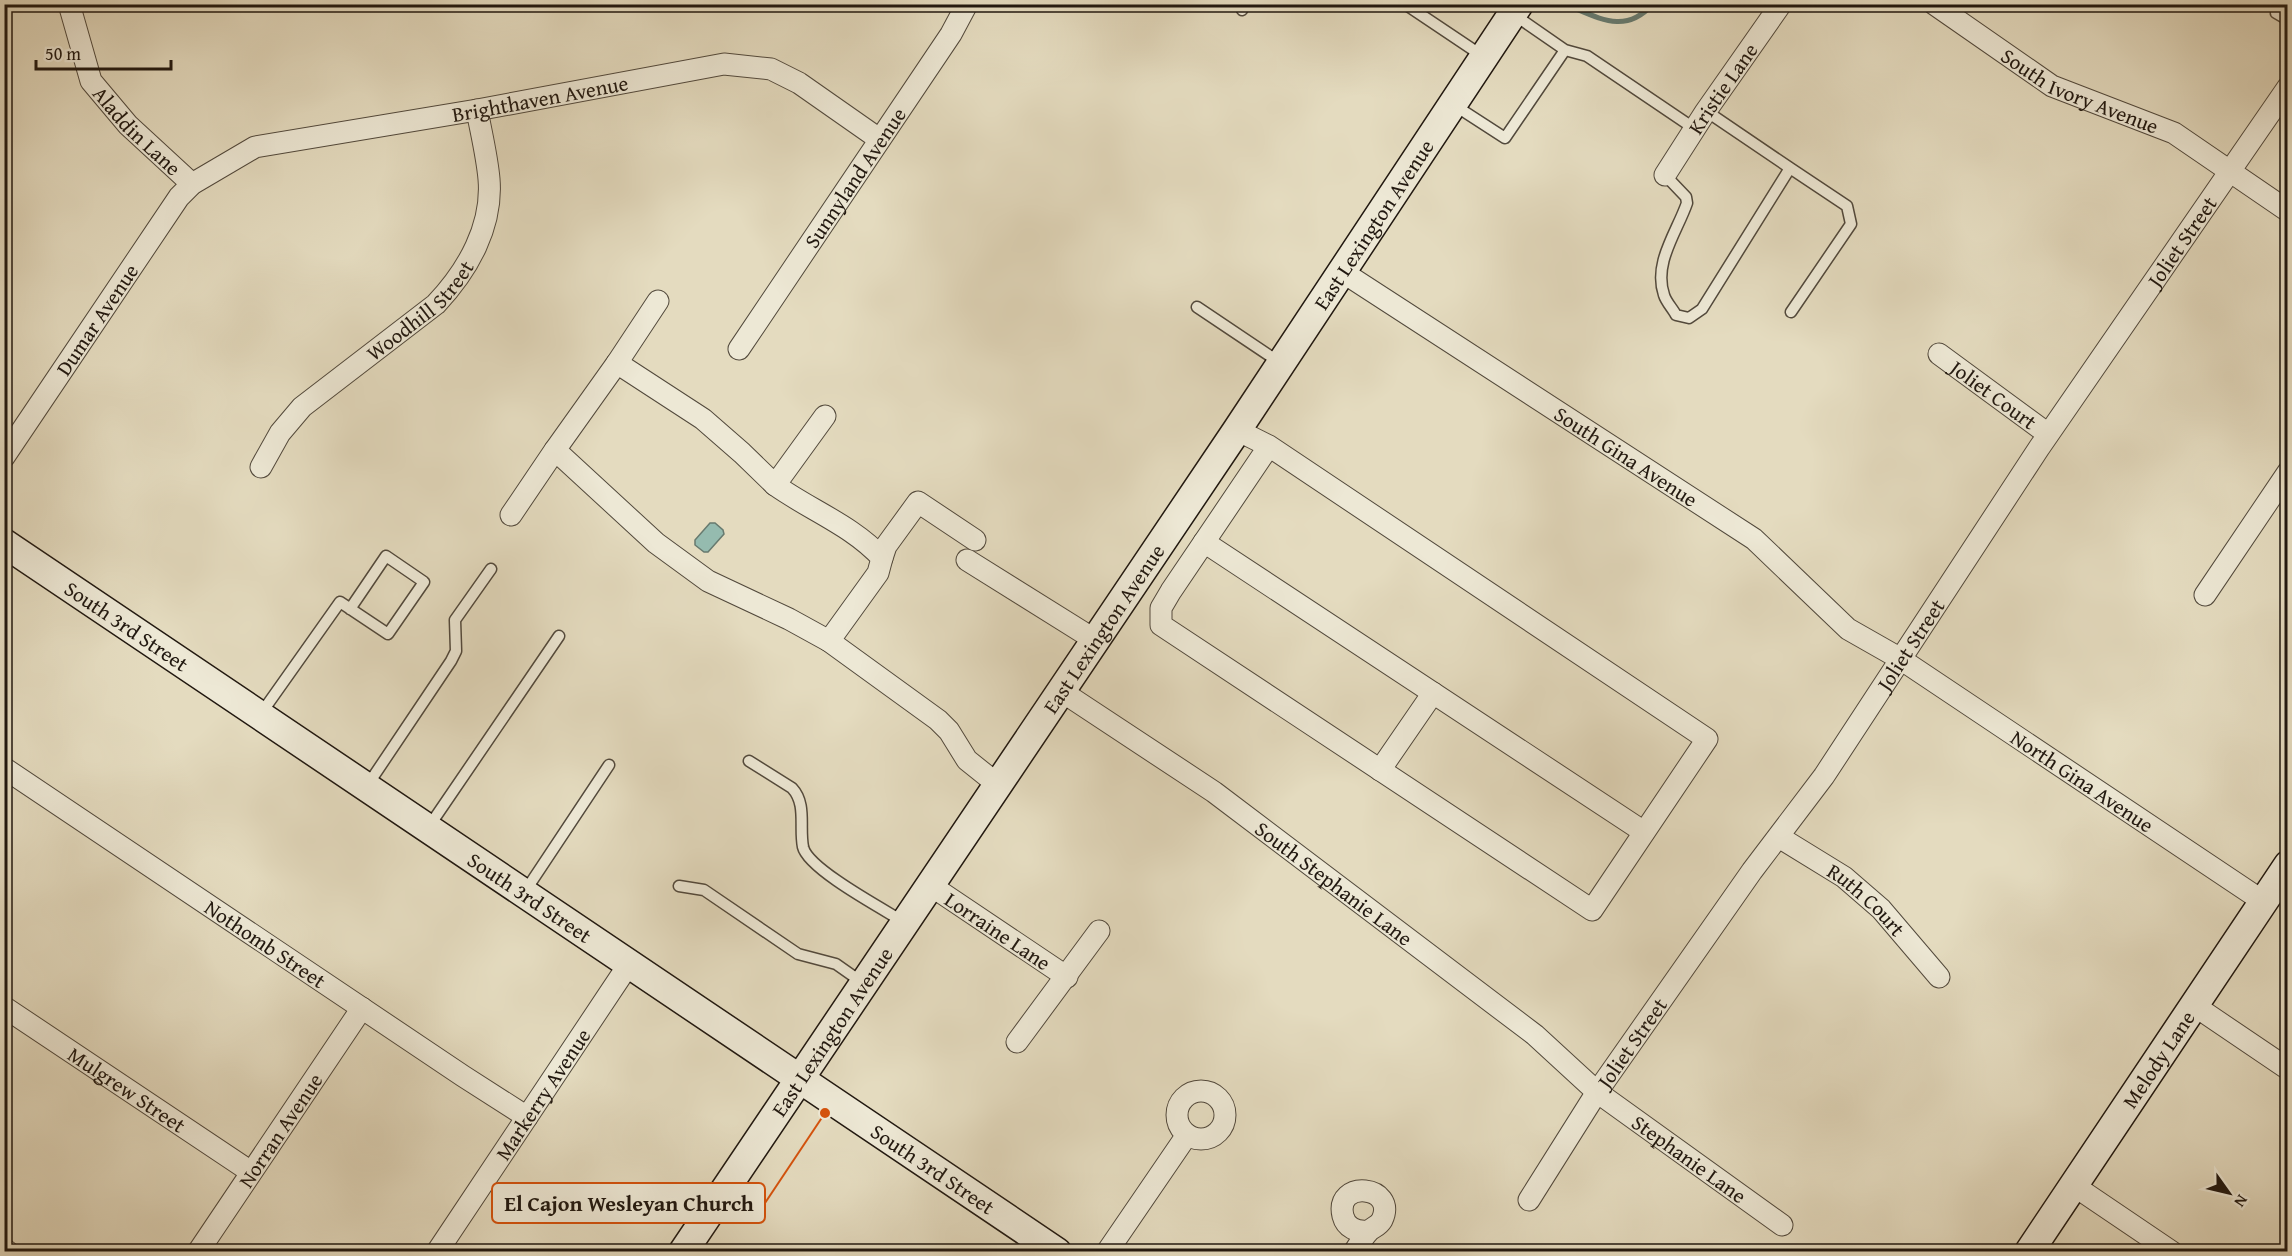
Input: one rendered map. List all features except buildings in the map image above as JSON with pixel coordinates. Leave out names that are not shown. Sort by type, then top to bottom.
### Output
[{"type":"street","name":"Aladdin Lane","points":[[69,4],[92,81],[96,87],[128,125],[192,184]]},
{"type":"street","name":"Sunnyland Avenue","points":[[739,349],[951,34],[967,4]]},
{"type":"street","name":"Kristie Lane","points":[[1665,175],[1700,120],[1781,4]]},
{"type":"street","name":"South Ivory Avenue","points":[[1934,4],[2052,86],[2174,133],[2288,211]]},
{"type":"street","name":"East Lexington Avenue","points":[[683,1251],[1237,430],[1516,9]]},
{"type":"street","name":"Brighthaven Avenue","points":[[192,184],[255,147],[477,110],[724,64],[771,69],[800,83],[879,139]]},
{"type":"street","name":"Joliet Street","points":[[1528,1200],[1597,1092],[1752,871],[1824,776],[1899,658],[2048,434],[2288,87]]},
{"type":"street","name":"Woodhill Street","points":[[261,467],[280,433],[302,407],[436,304],[469,262],[483,229],[489,179],[477,110]]},
{"type":"street","name":"Dumar Avenue","points":[[4,457],[179,197],[192,184]]},
{"type":"street","name":"South Gina Avenue","points":[[1341,271],[1754,539],[1848,629],[1899,658]]},
{"type":"street","points":[[511,515],[658,301]]},
{"type":"street","name":"Joliet Court","points":[[1939,354],[2048,434]]},
{"type":"street","points":[[617,363],[703,419],[775,485],[797,501],[868,542],[882,558]]},
{"type":"street","points":[[775,485],[825,416]]},
{"type":"street","points":[[1237,430],[1269,446],[1707,740],[1592,910],[1161,625],[1161,608],[1269,446]]},
{"type":"street","points":[[555,450],[656,543],[708,581],[829,641],[938,720],[950,731],[967,760],[996,784]]},
{"type":"street","points":[[2205,595],[2288,472]]},
{"type":"street","points":[[829,641],[878,573],[886,546],[918,502],[975,540]]},
{"type":"street","points":[[1204,542],[1644,832]]},
{"type":"street","name":"South 3rd Street","points":[[4,543],[1058,1251]]},
{"type":"street","points":[[968,560],[1095,640]]},
{"type":"street","name":"North Gina Avenue","points":[[1899,658],[2264,902]]},
{"type":"street","name":"South Stephanie Lane","points":[[1061,691],[1214,792],[1535,1035],[1597,1092]]},
{"type":"street","points":[[1380,770],[1433,693]]},
{"type":"street","name":"Nothomb Street","points":[[4,768],[527,1117]]},
{"type":"street","name":"Ruth Court","points":[[1779,837],[1844,877],[1881,909],[1939,977]]},
{"type":"street","name":"Melody Lane","points":[[2029,1251],[2288,865]]},
{"type":"street","name":"Lorraine Lane","points":[[930,885],[1067,977]]},
{"type":"street","name":"Lorraine Lane","points":[[1017,1042],[1099,931]]},
{"type":"street","name":"Markerry Avenue","points":[[437,1251],[628,964]]},
{"type":"street","points":[[2194,1006],[2288,1068]]},
{"type":"street","name":"Mulgrew Street","points":[[4,1007],[251,1172]]},
{"type":"street","name":"Norran Avenue","points":[[198,1251],[362,1008]]},
{"type":"street","name":"Stephanie Lane","points":[[1597,1092],[1782,1225]]},
{"type":"street","points":[[1107,1251],[1187,1135]]},
{"type":"street","points":[[2073,1185],[2172,1251]]},
{"type":"street","points":[[1354,1251],[1368,1231]]},
{"type":"lane","points":[[1405,4],[1484,57]]},
{"type":"lane","points":[[2277,4],[2276,13],[2288,20]]},
{"type":"lane","points":[[1516,9],[1565,50],[1587,56],[1790,168],[1847,206],[1851,224],[1791,312]]},
{"type":"lane","points":[[1453,104],[1505,138],[1565,50]]},
{"type":"lane","points":[[1665,175],[1686,197],[1687,203],[1661,273],[1664,295],[1677,315],[1689,318],[1702,309],[1790,168]]},
{"type":"lane","points":[[1197,307],[1281,363]]},
{"type":"lane","points":[[260,716],[340,602],[350,609],[388,634],[424,582],[386,556],[350,609]]},
{"type":"lane","points":[[366,787],[451,661],[456,651],[455,620],[491,569]]},
{"type":"lane","points":[[428,829],[559,636]]},
{"type":"lane","points":[[749,761],[792,788],[797,794],[801,803],[804,848],[817,866],[904,922]]},
{"type":"lane","points":[[524,894],[609,765]]},
{"type":"lane","points":[[679,886],[704,890],[798,954],[836,964],[864,983]]},
{"type":"water","points":[[710,523],[715,523],[724,534],[708,552],[704,552],[695,545],[695,540]]},
{"type":"waterway","points":[[1564,4],[1610,21],[1632,19],[1653,4]]},
{"type":"waterway","points":[[2161,4],[2179,4]]},
{"type":"place","name":"El Cajon Wesleyan Church","points":[[825,1113]]}]
